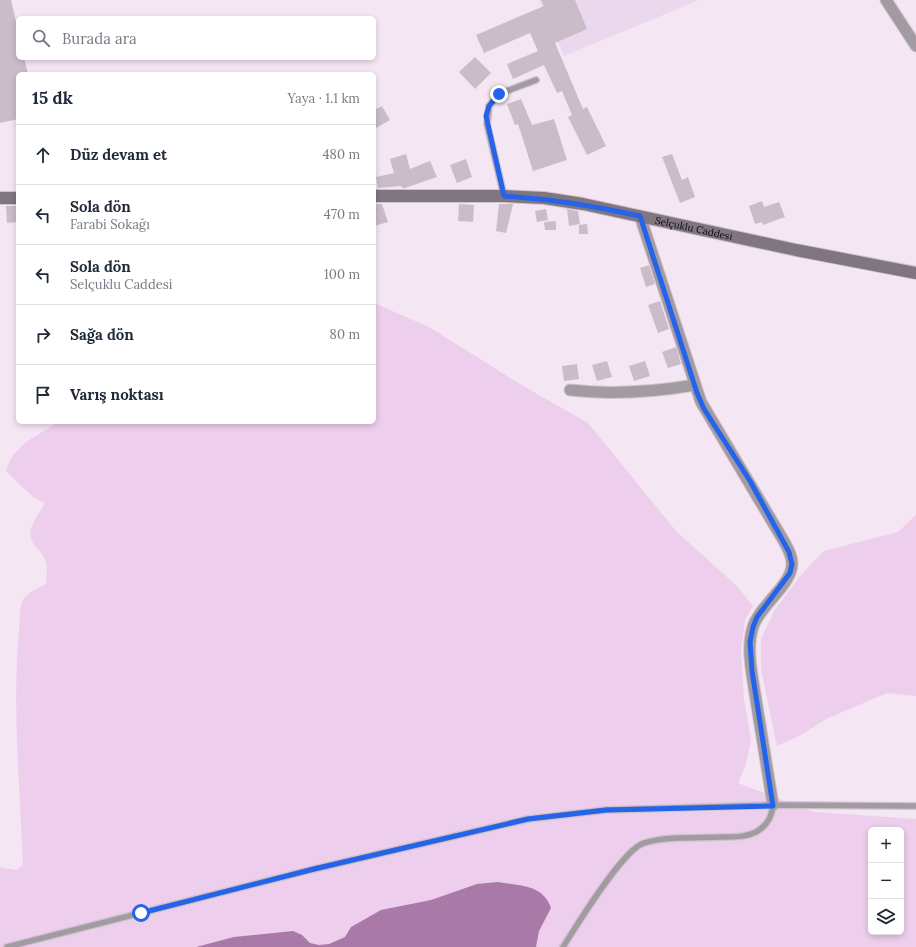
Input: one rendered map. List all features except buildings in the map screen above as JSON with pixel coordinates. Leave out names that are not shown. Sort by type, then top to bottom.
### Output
[{"type":"street","points":[[886,0],[916,46]]},
{"type":"street","name":"Selçuklu Caddesi","points":[[376,196],[504,196],[575,203],[796,250],[916,273]]},
{"type":"street","points":[[0,198],[16,198]]},
{"type":"street","points":[[640,216],[704,409],[750,481],[782,538],[789,552],[792,564],[790,573],[782,586],[757,617],[750,642],[752,671],[773,806]]},
{"type":"street","points":[[570,390],[591,392],[636,392],[695,385]]},
{"type":"lane","points":[[504,196],[487,124],[489,106],[499,94],[536,80]]},
{"type":"lane","points":[[7,947],[314,869],[528,819],[606,810],[773,806],[916,806]]},
{"type":"lane","points":[[563,947],[622,860],[636,846],[645,842],[661,840],[740,836],[756,832],[766,825],[772,816],[773,806]]},
{"type":"shaded area","points":[[539,0],[699,0],[564,56]]},
{"type":"shaded area","points":[[376,304],[429,327],[525,387],[588,423],[676,531],[737,586],[753,606],[745,620],[741,651],[744,699],[751,740],[746,764],[738,783],[814,812],[916,819],[916,947],[0,947],[0,867],[16,870],[23,865],[16,718],[20,610],[25,597],[33,590],[46,584],[47,575],[47,565],[45,559],[32,542],[30,533],[34,522],[45,503],[33,497],[6,471],[14,454],[27,442],[55,424],[376,424]]},
{"type":"shaded area","points":[[916,515],[916,696],[887,693],[826,719],[801,735],[777,746],[761,669],[761,639],[774,611],[800,576],[824,551],[898,532]]},
{"type":"shaded area","points":[[498,882],[536,890],[547,900],[551,908],[539,931],[536,947],[196,947],[234,937],[293,931],[302,935],[310,943],[319,945],[329,944],[345,937],[351,927],[381,910],[431,900],[477,884]]},
{"type":"route","points":[[141,913],[314,869],[424,845],[528,819],[606,810],[773,806],[759,721],[752,671],[750,642],[757,617],[782,586],[790,573],[792,564],[789,552],[750,481],[704,409],[697,393],[640,216],[583,204],[544,198],[504,196],[486,116],[489,106],[499,94]]}]
